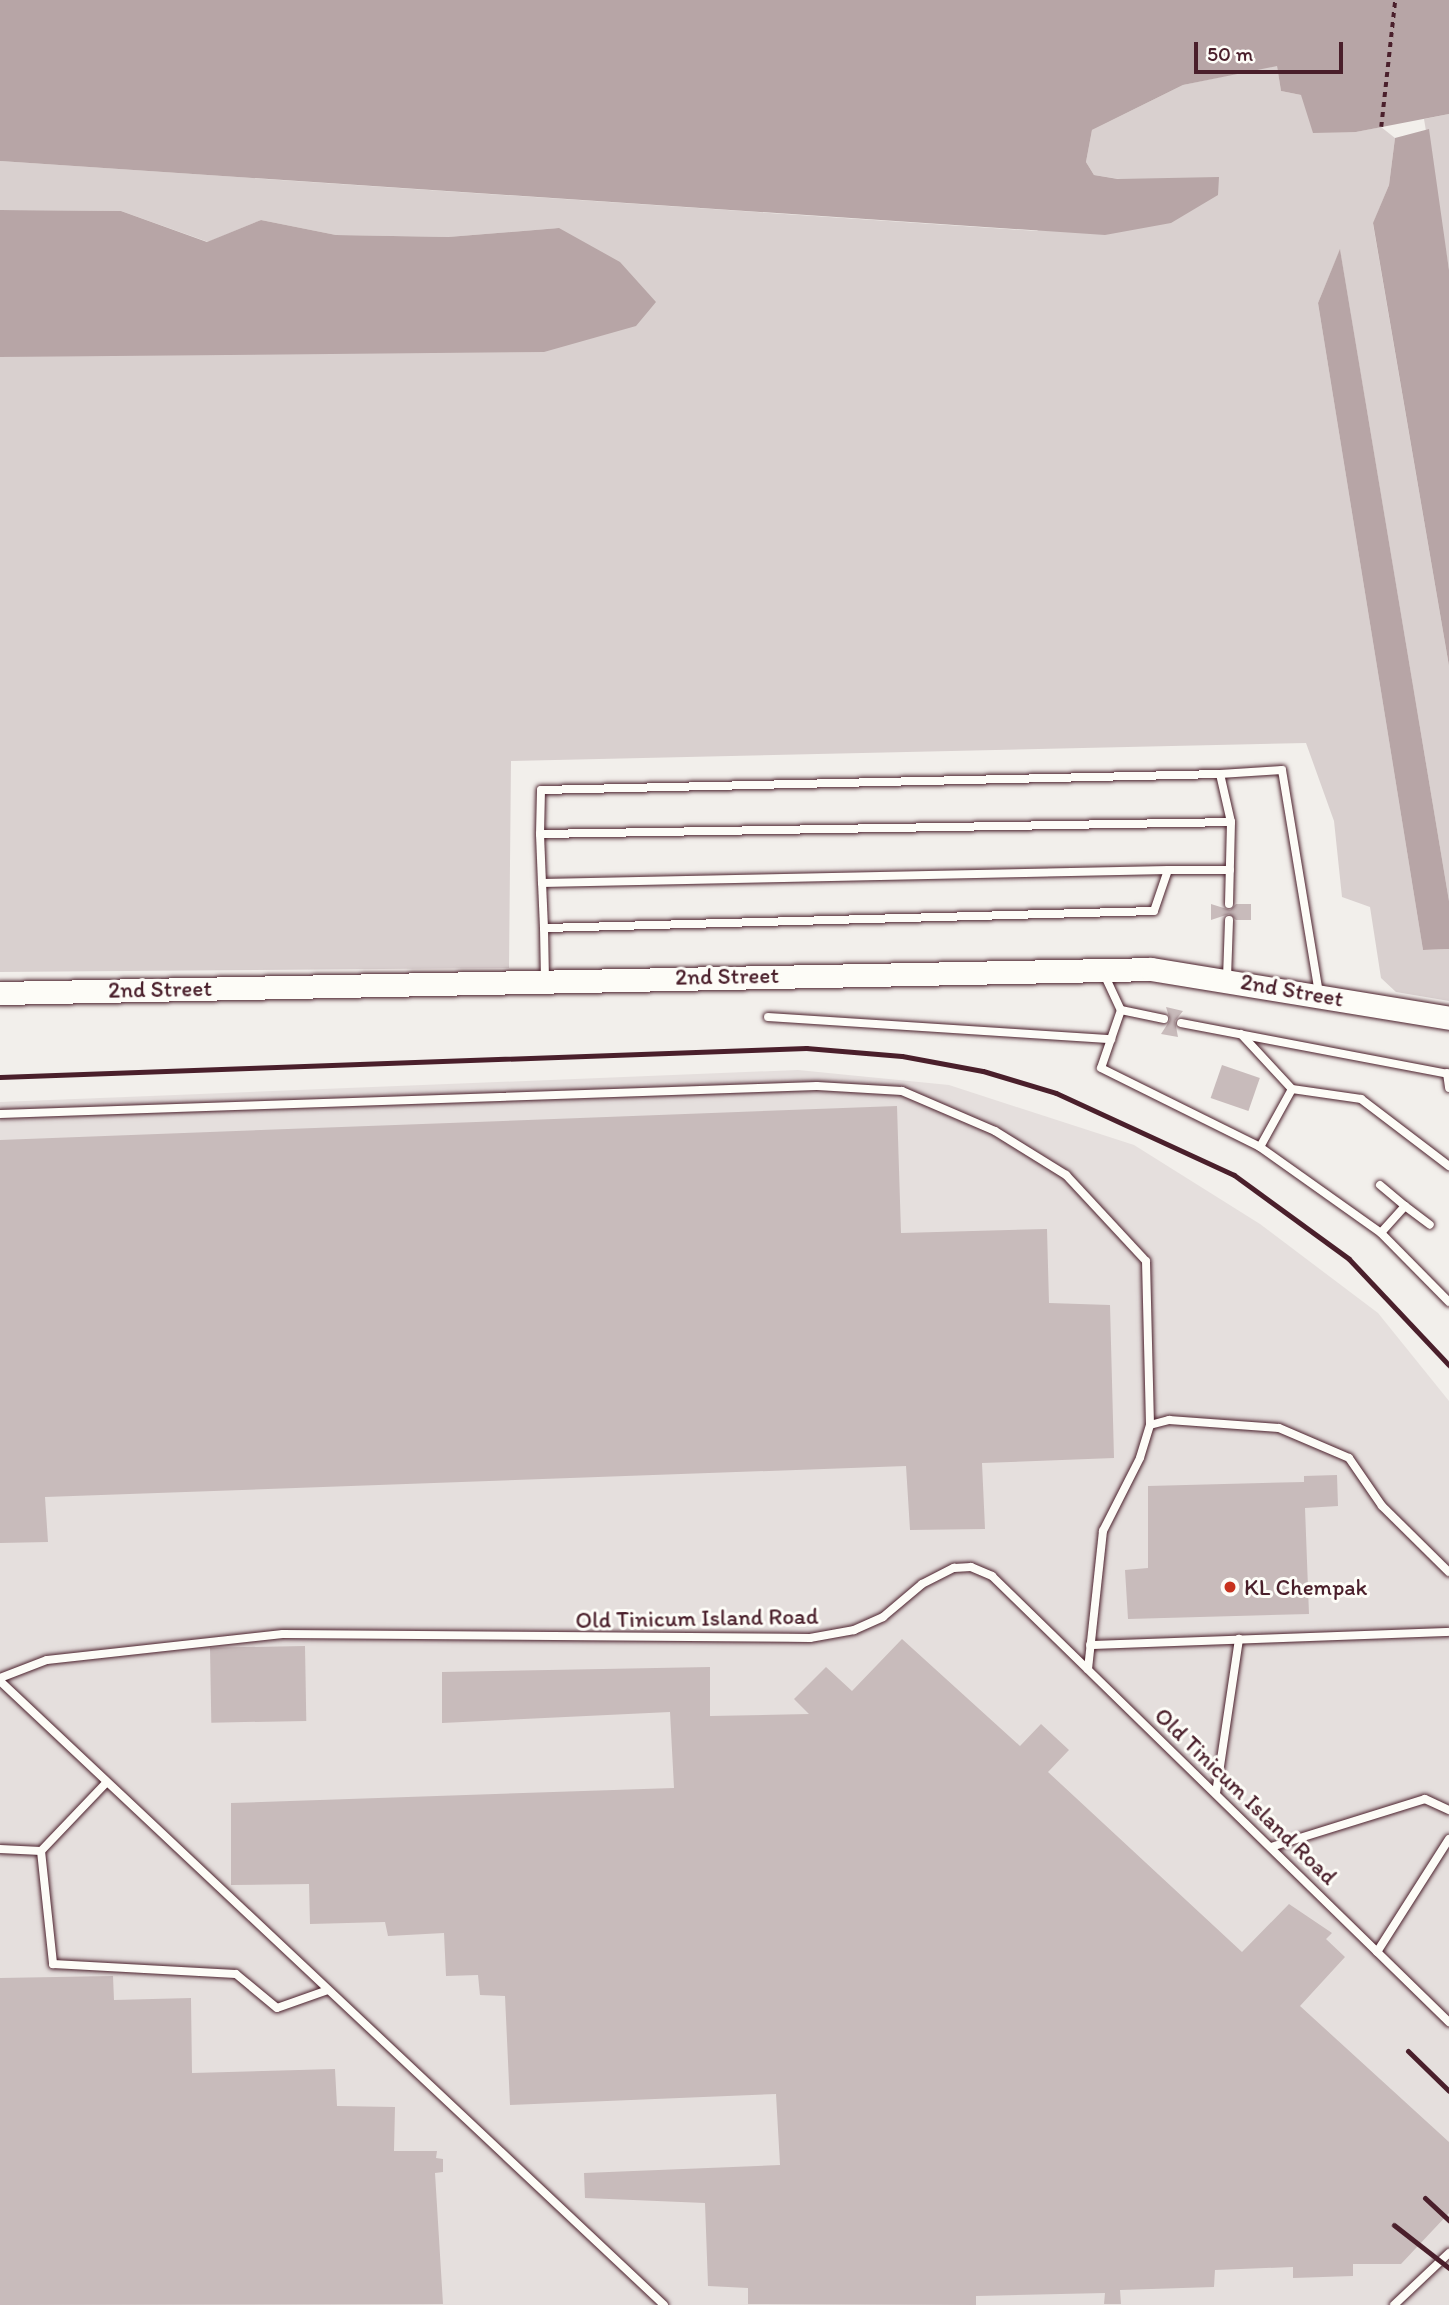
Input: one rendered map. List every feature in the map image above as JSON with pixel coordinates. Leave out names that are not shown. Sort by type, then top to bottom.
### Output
[{"type":"street","name":"2nd Street","points":[[0,993],[1101,968],[1227,978],[1449,1018]]},
{"type":"lane","points":[[545,981],[541,790],[1282,771],[1320,995]]},
{"type":"lane","points":[[1220,774],[1231,822],[1229,904]]},
{"type":"lane","points":[[540,834],[1231,822]]},
{"type":"lane","points":[[544,928],[1154,911],[1168,870]]},
{"type":"lane","points":[[542,883],[1230,870]]},
{"type":"lane","points":[[1227,978],[1228,920]]},
{"type":"lane","points":[[1101,968],[1121,1010],[1101,1068],[1259,1147],[1381,1233],[1449,1302]]},
{"type":"lane","points":[[1121,1010],[1164,1019]]},
{"type":"lane","points":[[768,1017],[1111,1040]]},
{"type":"lane","points":[[1181,1023],[1448,1073],[1449,1088]]},
{"type":"lane","points":[[1241,1034],[1293,1089],[1362,1100],[1449,1166]]},
{"type":"lane","points":[[0,1114],[817,1086],[902,1091],[995,1131],[1066,1175],[1146,1262],[1150,1424],[1103,1531],[1087,1669]]},
{"type":"lane","points":[[1259,1147],[1293,1089]]},
{"type":"lane","points":[[1380,1185],[1430,1225]]},
{"type":"lane","points":[[1381,1233],[1405,1206]]},
{"type":"lane","points":[[1150,1424],[1169,1420],[1279,1428],[1349,1458],[1382,1506],[1449,1572]]},
{"type":"lane","name":"Old Tinicum Island Road","points":[[0,1680],[47,1660],[283,1634],[810,1638],[854,1630],[883,1618],[922,1584],[954,1568],[971,1567],[992,1576],[1449,2022]]},
{"type":"lane","points":[[1090,1645],[1449,1632]]},
{"type":"lane","points":[[1216,1793],[1240,1639]]},
{"type":"lane","points":[[0,1680],[664,2305]]},
{"type":"lane","points":[[0,1849],[41,1851],[107,1782]]},
{"type":"lane","points":[[1271,1847],[1425,1799],[1449,1810]]},
{"type":"lane","points":[[1377,1952],[1449,1839]]},
{"type":"lane","points":[[41,1851],[53,1964],[236,1974],[277,2008],[328,1990]]},
{"type":"lane","points":[[1394,2305],[1449,2253]]},
{"type":"path","points":[[1381,127],[1395,0]]},
{"type":"shaded area","points":[[0,0],[1449,0],[1449,114],[1356,132],[1313,133],[1301,95],[1281,91],[1277,66],[1183,85],[1092,130],[1086,162],[1094,175],[1118,179],[1219,177],[1218,195],[1171,223],[1105,235],[0,161]]},
{"type":"shaded area","points":[[1277,65],[1281,91],[1301,95],[1356,132],[1381,127],[1395,138],[1389,185],[1373,224],[1449,666],[1449,901],[1340,250],[1318,303],[1423,950],[1449,949],[1449,1001],[1396,992],[1381,978],[1370,907],[1342,897],[1334,821],[1306,743],[511,761],[509,968],[0,972],[0,357],[77,352],[559,228],[448,237],[336,235],[261,220],[208,242],[121,211],[0,210],[0,161],[1037,231],[1119,179],[1094,175],[1086,162],[1092,130],[1183,85]]},
{"type":"shaded area","points":[[1449,114],[1449,270],[1424,119]]},
{"type":"shaded area","points":[[1429,129],[1449,270],[1449,666],[1373,223],[1389,185],[1395,138]]},
{"type":"shaded area","points":[[0,210],[121,211],[207,242],[261,220],[336,235],[448,237],[559,228],[620,262],[656,302],[636,326],[544,352],[0,357]]},
{"type":"shaded area","points":[[1340,249],[1449,901],[1449,949],[1423,950],[1318,303]]},
{"type":"shaded area","points":[[798,1070],[949,1085],[1134,1145],[1260,1224],[1378,1313],[1449,1401],[1449,2305],[0,2305],[0,1102]]},
{"type":"building","points":[[1211,904],[1230,910],[1236,904],[1251,904],[1251,920],[1236,920],[1229,914],[1211,920]]},
{"type":"building","points":[[1166,1007],[1183,1011],[1175,1021],[1178,1037],[1161,1034],[1170,1020]]},
{"type":"building","points":[[1222,1065],[1260,1078],[1248,1111],[1211,1098]]},
{"type":"building","points":[[897,1106],[901,1233],[1047,1229],[1049,1303],[1110,1305],[1114,1458],[982,1463],[985,1529],[910,1530],[906,1466],[45,1497],[48,1542],[0,1543],[0,1140]]},
{"type":"building","points":[[1337,1475],[1338,1506],[1305,1508],[1309,1614],[1128,1619],[1125,1570],[1148,1568],[1148,1486],[1304,1482],[1304,1476]]},
{"type":"building","points":[[902,1639],[1020,1746],[1041,1724],[1069,1750],[1048,1772],[1242,1952],[1289,1904],[1332,1933],[1326,1939],[1345,1957],[1300,2006],[1449,2142],[1449,2213],[1401,2264],[1353,2264],[1353,2276],[1293,2278],[1293,2267],[1215,2270],[1214,2287],[1120,2290],[1121,2304],[1104,2304],[1105,2293],[976,2296],[976,2305],[748,2304],[748,2288],[708,2286],[705,2203],[585,2198],[584,2173],[780,2165],[776,2094],[510,2105],[505,1996],[480,1995],[478,1975],[446,1976],[444,1933],[388,1936],[385,1922],[310,1924],[309,1884],[231,1885],[231,1803],[674,1788],[670,1712],[442,1723],[442,1672],[710,1667],[710,1716],[809,1714],[794,1699],[826,1667],[852,1691]]},
{"type":"building","points":[[305,1646],[306,1721],[211,1723],[210,1648]]},
{"type":"building","points":[[113,1976],[114,2000],[191,1998],[192,2073],[335,2069],[337,2106],[395,2107],[394,2151],[437,2151],[436,2158],[443,2159],[443,2172],[435,2173],[443,2304],[0,2305],[0,1978]]},
{"type":"railway","points":[[0,1077],[806,1048],[902,1056],[983,1071],[1056,1093],[1234,1175],[1349,1259],[1449,1365]]},
{"type":"railway","points":[[1408,2051],[1449,2091]]},
{"type":"railway","points":[[1425,2198],[1449,2220]]},
{"type":"railway","points":[[1394,2225],[1449,2268]]},
{"type":"place","name":"KL Chempak","points":[[1230,1587]]}]
